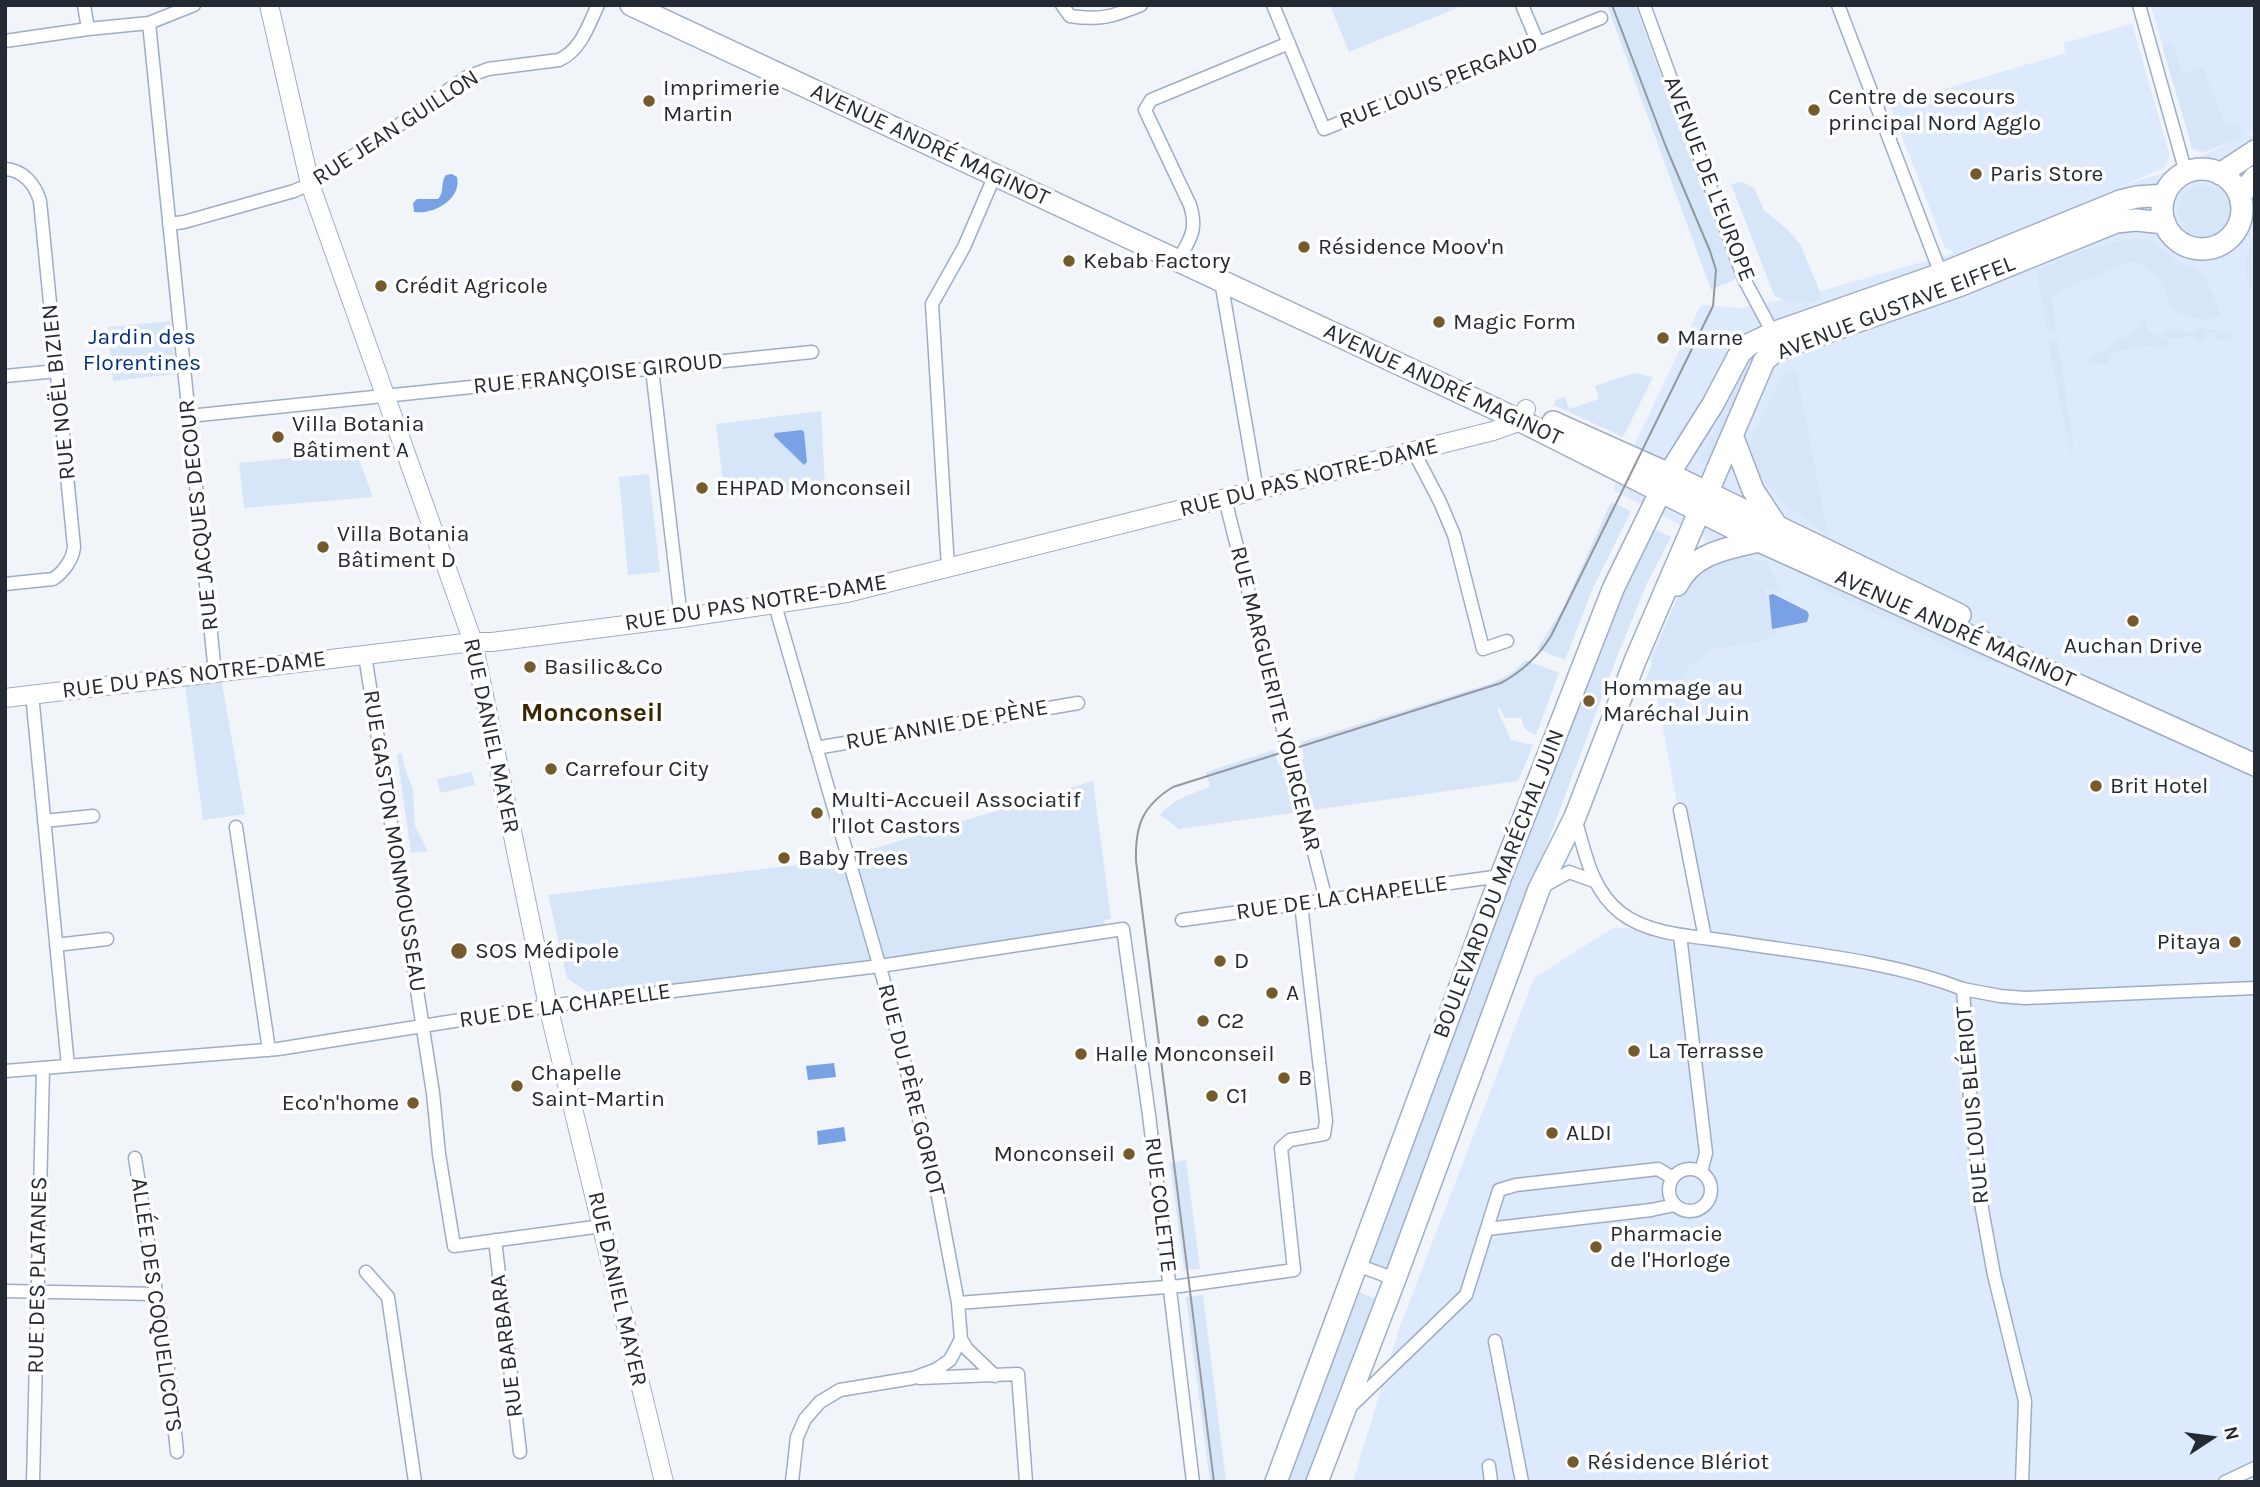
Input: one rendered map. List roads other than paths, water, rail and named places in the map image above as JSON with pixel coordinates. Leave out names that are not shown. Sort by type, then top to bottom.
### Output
[{"type":"main road","name":"AVENUE ANDRÉ MAGINOT","points":[[631,5],[995,175],[1181,255],[1221,281],[1524,415]]},
{"type":"main road","name":"AVENUE ANDRÉ MAGINOT","points":[[658,5],[1703,502],[1777,527],[2255,750]]},
{"type":"main road","points":[[2220,174],[2255,151]]},
{"type":"main road","points":[[2208,170],[2220,174],[2235,187],[2240,196],[2241,220],[2236,231],[2219,246],[2209,249],[2188,247],[2171,234],[2165,223],[2165,195],[2170,186],[2186,173],[2208,170]]},
{"type":"main road","points":[[2240,196],[2255,177]]},
{"type":"main road","name":"AVENUE GUSTAVE EIFFEL","points":[[1703,502],[1764,360],[1775,341],[2120,201],[2165,195]]},
{"type":"main road","name":"AVENUE GUSTAVE EIFFEL","points":[[1673,488],[1740,353],[1750,344],[1775,341],[1961,285],[2116,222],[2136,220],[2165,223]]},
{"type":"main road","points":[[1732,435],[1754,490],[1777,527]]},
{"type":"main road","name":"BOULEVARD DU MARÉCHAL JUIN","points":[[1635,660],[1640,630],[1676,537],[1678,523],[1673,488]]},
{"type":"main road","name":"BOULEVARD DU MARÉCHAL JUIN","points":[[1276,1482],[1501,876],[1599,621],[1673,488]]},
{"type":"main road","name":"AVENUE ANDRÉ MAGINOT","points":[[1703,502],[1759,541],[2255,765]]},
{"type":"main road","name":"BOULEVARD DU MARÉCHAL JUIN","points":[[1317,1482],[1539,889],[1575,817],[1635,660],[1703,502]]},
{"type":"main road","name":"BOULEVARD DU MARÉCHAL JUIN","points":[[1635,660],[1651,638],[1682,575],[1701,557],[1759,541]]},
{"type":"street","points":[[83,5],[88,29]]},
{"type":"street","points":[[5,41],[149,23],[194,5]]},
{"type":"street","name":"RUE DANIEL MAYER","points":[[269,5],[310,184],[473,642],[548,1006],[664,1482]]},
{"type":"street","name":"RUE JEAN GUILLON","points":[[169,224],[294,191],[310,184],[467,77],[488,69],[559,60],[567,56],[581,41],[598,5]]},
{"type":"street","points":[[1062,5],[1070,16],[1088,19],[1110,18],[1141,5]]},
{"type":"street","name":"RUE LOUIS PERGAUD","points":[[1273,5],[1324,129],[1601,18]]},
{"type":"street","points":[[1522,5],[1538,43]]},
{"type":"street","name":"AVENUE DE L'EUROPE","points":[[1644,5],[1744,279],[1775,341]]},
{"type":"street","points":[[1838,5],[1941,274]]},
{"type":"street","points":[[2138,5],[2186,173]]},
{"type":"street","name":"RUE JACQUES DECOUR","points":[[149,23],[215,673]]},
{"type":"street","points":[[1181,255],[1194,229],[1195,221],[1145,110],[1151,100],[1289,43]]},
{"type":"street","name":"RUE NOËL BIZIEN","points":[[5,169],[26,178],[34,187],[40,201],[73,555],[53,579],[5,584]]},
{"type":"street","points":[[948,568],[932,304],[964,247],[995,175]]},
{"type":"street","points":[[1221,281],[1257,490]]},
{"type":"street","name":"RUE FRANÇOISE GIROUD","points":[[189,415],[812,352]]},
{"type":"street","points":[[652,369],[681,618]]},
{"type":"street","points":[[5,376],[57,371]]},
{"type":"street","name":"RUE DU PAS NOTRE-DAME","points":[[5,698],[473,642],[492,642],[847,593],[1414,452],[1493,431],[1524,415]]},
{"type":"street","points":[[1414,452],[1454,535],[1483,649],[1507,642]]},
{"type":"street","name":"RUE MARGUERITE YOURCENAR","points":[[1225,499],[1326,900]]},
{"type":"street","name":"RUE DU PÈRE GORIOT","points":[[775,605],[880,966],[936,1186],[958,1303],[961,1339]]},
{"type":"street","name":"RUE GASTON MONMOUSSEAU","points":[[365,655],[423,1026],[454,1246],[495,1240]]},
{"type":"street","points":[[32,694],[68,1066]]},
{"type":"street","name":"RUE ANNIE DE PÈNE","points":[[816,748],[1079,703]]},
{"type":"street","points":[[1680,810],[1704,938]]},
{"type":"street","points":[[44,821],[93,816]]},
{"type":"street","name":"RUE LOUIS BLÉRIOT","points":[[1575,817],[1594,881],[1619,912],[1636,922],[1680,935],[1920,973],[1963,989],[1971,1113],[1982,1209],[1994,1275],[2025,1401],[2022,1482]]},
{"type":"street","points":[[236,827],[268,1050]]},
{"type":"street","points":[[1539,889],[1569,872],[1594,881]]},
{"type":"street","name":"RUE DE LA CHAPELLE","points":[[1182,920],[1501,876]]},
{"type":"street","points":[[958,1303],[1170,1286],[1294,1270],[1281,1148],[1290,1140],[1324,1133],[1326,1121],[1301,904]]},
{"type":"street","name":"RUE DE LA CHAPELLE","points":[[5,1070],[268,1050],[548,1006],[880,966],[1123,929]]},
{"type":"street","name":"RUE COLETTE","points":[[1123,929],[1193,1482]]},
{"type":"street","points":[[1680,935],[1706,1153],[1701,1172]]},
{"type":"street","points":[[56,946],[107,939]]},
{"type":"street","points":[[1963,989],[2025,998],[2255,988]]},
{"type":"street","name":"RUE DES PLATANES","points":[[33,1482],[43,1069]]},
{"type":"street","name":"ALLÉE DES COQUELICOTS","points":[[135,1158],[169,1376],[177,1452]]},
{"type":"street","points":[[1344,1412],[1466,1295],[1499,1190],[1516,1185],[1658,1169],[1673,1178]]},
{"type":"street","points":[[1487,1229],[1675,1205],[1695,1211],[1706,1203],[1711,1190],[1701,1172],[1688,1169],[1673,1178],[1670,1193],[1675,1205]]},
{"type":"street","points":[[495,1240],[602,1226]]},
{"type":"street","name":"RUE BARBARA","points":[[495,1240],[520,1452]]},
{"type":"street","points":[[1357,1265],[1395,1279]]},
{"type":"street","points":[[366,1272],[388,1297],[415,1482]]},
{"type":"street","points":[[5,1291],[156,1294]]},
{"type":"street","points":[[961,1339],[967,1349],[995,1376]]},
{"type":"street","points":[[913,1378],[937,1369],[950,1360],[961,1339]]},
{"type":"street","points":[[1495,1341],[1522,1482]]},
{"type":"street","points":[[792,1482],[797,1437],[805,1419],[820,1402],[840,1390],[913,1378],[1018,1374],[1026,1482]]},
{"type":"street","points":[[1489,1466],[1491,1482]]},
{"type":"street","points":[[2224,1482],[2255,1468]]},
{"type":"water","points":[[452,174],[457,177],[457,185],[451,199],[430,211],[414,212],[413,203],[417,199],[438,199],[444,178]]},
{"type":"water","points":[[802,430],[807,462],[804,465],[774,436],[775,433]]},
{"type":"water","points":[[1773,594],[1807,611],[1807,622],[1772,629],[1769,595]]},
{"type":"water","points":[[834,1063],[836,1077],[808,1080],[806,1066]]},
{"type":"water","points":[[844,1127],[846,1141],[818,1145],[817,1131]]},
{"type":"tram line","points":[[1214,1482],[1136,861],[1139,827],[1147,810],[1173,787],[1501,683],[1529,663],[1551,636],[1713,306],[1716,270],[1710,251],[1666,147],[1612,5]]},
{"type":"place","name":"Imprimerie Martin","points":[[649,101]]},
{"type":"place","name":"Centre de secours principal Nord Agglo","points":[[1814,110]]},
{"type":"place","name":"Paris Store","points":[[1976,174]]},
{"type":"place","name":"Résidence Moov'n","points":[[1304,247]]},
{"type":"place","name":"Kebab Factory","points":[[1069,261]]},
{"type":"place","name":"Crédit Agricole","points":[[381,286]]},
{"type":"place","name":"Magic Form","points":[[1439,322]]},
{"type":"place","name":"Marne","points":[[1663,338]]},
{"type":"place","name":"Villa Botania Bâtiment A","points":[[278,437]]},
{"type":"place","name":"EHPAD Monconseil","points":[[702,488]]},
{"type":"place","name":"Villa Botania Bâtiment D","points":[[323,547]]},
{"type":"place","name":"Auchan Drive","points":[[2133,621]]},
{"type":"place","name":"Basilic&Co","points":[[530,667]]},
{"type":"place","name":"Hommage au Maréchal Juin","points":[[1589,701]]},
{"type":"place","name":"Carrefour City","points":[[551,769]]},
{"type":"place","name":"Brit Hotel","points":[[2096,786]]},
{"type":"place","name":"Multi-Accueil Associatif l'Ilot Castors","points":[[817,813]]},
{"type":"place","name":"Baby Trees","points":[[784,858]]},
{"type":"place","name":"Pitaya","points":[[2235,942]]},
{"type":"place","name":"SOS Médipole","points":[[459,951]]},
{"type":"place","name":"D","points":[[1220,961]]},
{"type":"place","name":"A","points":[[1272,993]]},
{"type":"place","name":"C2","points":[[1203,1021]]},
{"type":"place","name":"La Terrasse","points":[[1634,1051]]},
{"type":"place","name":"Halle Monconseil","points":[[1081,1054]]},
{"type":"place","name":"B","points":[[1284,1078]]},
{"type":"place","name":"Chapelle Saint-Martin","points":[[517,1086]]},
{"type":"place","name":"C1","points":[[1212,1096]]},
{"type":"place","name":"Eco'n'home","points":[[413,1103]]},
{"type":"place","name":"ALDI","points":[[1552,1133]]},
{"type":"place","name":"Monconseil","points":[[1129,1154]]},
{"type":"place","name":"Pharmacie de l'Horloge","points":[[1596,1247]]},
{"type":"place","name":"Résidence Blériot","points":[[1573,1462]]},
{"type":"district","name":"Monconseil","points":[[592,714]]},
{"type":"park label","name":"Jardin des Florentines","points":[[142,350]]}]
